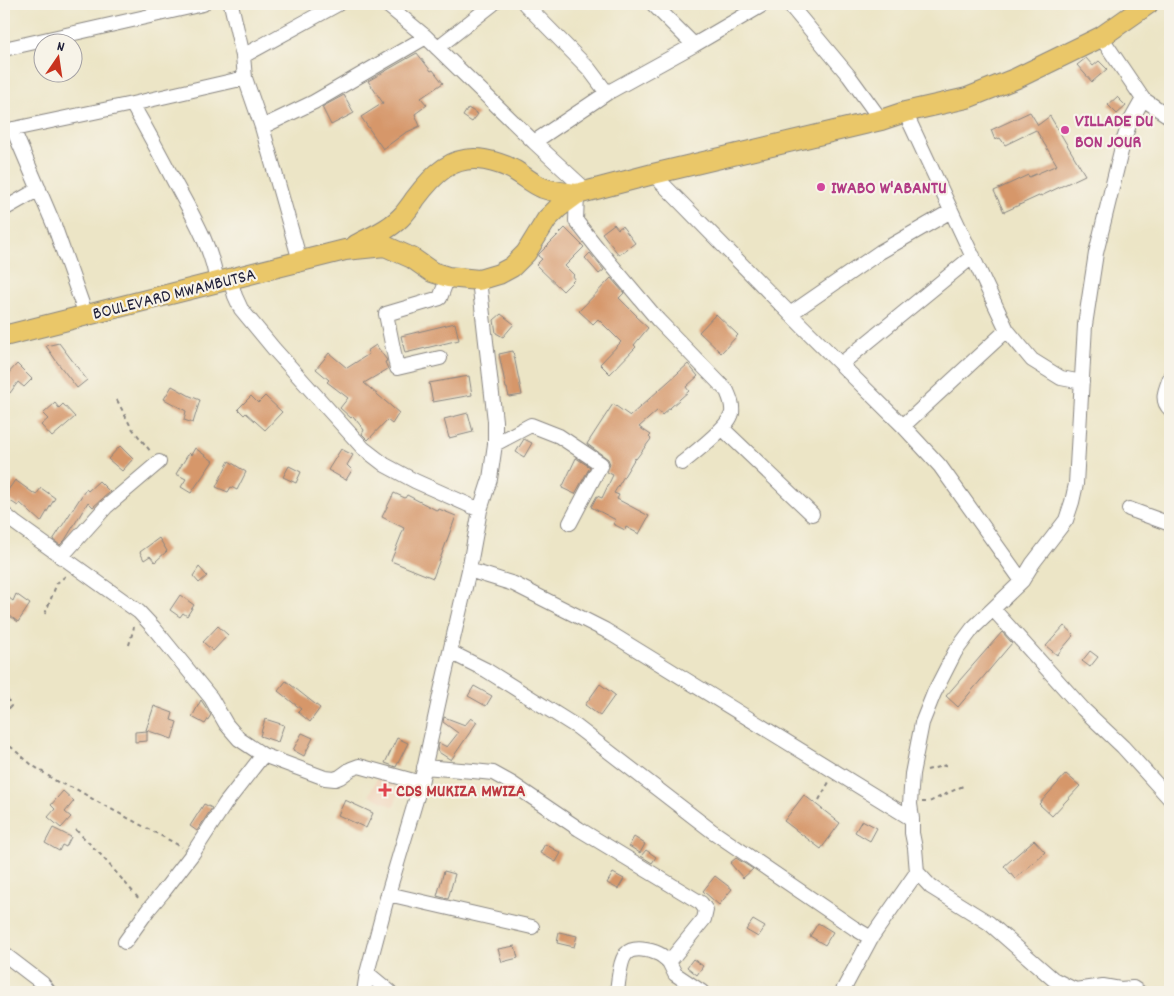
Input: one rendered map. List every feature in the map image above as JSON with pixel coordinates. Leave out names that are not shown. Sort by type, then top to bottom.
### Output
[{"type":"highway","points":[[582,192],[967,98],[1017,78],[1101,36],[1148,4]]},
{"type":"highway","name":"BOULEVARD MWAMBUTSA","points":[[345,250],[382,232],[395,223],[433,176],[445,167],[459,161],[476,158],[497,162],[513,169],[541,187],[552,191],[582,192]]},
{"type":"highway","name":"BOULEVARD MWAMBUTSA","points":[[4,336],[345,250],[385,246],[412,258],[432,272],[448,278],[479,280],[499,274],[512,267],[526,253],[547,218],[582,192]]},
{"type":"street","points":[[4,50],[203,4]]},
{"type":"street","points":[[231,4],[243,56],[245,78],[262,127],[300,261]]},
{"type":"street","points":[[243,56],[338,4]]},
{"type":"street","points":[[386,4],[426,37],[534,142],[582,192],[576,221],[658,320],[727,391],[732,402],[732,415],[722,428],[682,463]]},
{"type":"street","points":[[437,48],[493,4]]},
{"type":"street","points":[[525,4],[589,69],[607,93]]},
{"type":"street","points":[[653,4],[694,45]]},
{"type":"street","points":[[534,142],[607,93],[764,4]]},
{"type":"street","points":[[789,4],[849,76],[881,120]]},
{"type":"street","points":[[1101,36],[1143,99],[1170,117]]},
{"type":"street","points":[[262,127],[314,102],[426,37]]},
{"type":"street","points":[[86,315],[39,189],[8,130],[245,78]]},
{"type":"street","points":[[842,992],[871,938],[917,872],[910,804],[912,774],[922,723],[934,694],[955,652],[973,628],[1022,581],[1033,563],[1066,520],[1076,484],[1085,325],[1096,253],[1124,139],[1130,122],[1143,99]]},
{"type":"street","points":[[132,104],[187,204],[223,281],[235,296],[241,309],[274,349],[363,448],[385,465],[400,473],[480,510]]},
{"type":"street","points":[[905,112],[1007,330],[1032,360],[1062,378],[1082,382]]},
{"type":"street","points":[[653,174],[903,426],[940,466],[1022,581]]},
{"type":"street","points":[[4,209],[39,189]]},
{"type":"street","points":[[790,314],[880,252],[951,211]]},
{"type":"street","points":[[841,364],[972,256]]},
{"type":"street","points":[[440,358],[397,368],[386,314],[440,298],[448,278]]},
{"type":"street","points":[[364,992],[367,973],[388,894],[421,783],[469,570],[480,510],[490,479],[495,444],[495,421],[479,280]]},
{"type":"street","points":[[903,426],[1007,330]]},
{"type":"street","points":[[1170,378],[1164,396],[1166,405],[1170,409]]},
{"type":"street","points":[[495,444],[531,425],[559,436],[601,464],[570,523]]},
{"type":"street","points":[[722,428],[812,514]]},
{"type":"street","points":[[62,557],[106,506],[158,462]]},
{"type":"street","points":[[1129,509],[1170,524]]},
{"type":"street","points":[[4,514],[15,524],[139,612],[211,698],[226,724],[239,740],[263,756],[326,778],[335,779],[359,766],[421,783]]},
{"type":"street","points":[[469,570],[514,584],[604,630],[912,819]]},
{"type":"street","points":[[993,608],[1083,709],[1123,747],[1170,799]]},
{"type":"street","points":[[450,652],[486,670],[577,727],[712,831],[871,938]]},
{"type":"street","points":[[125,942],[193,852],[225,804],[263,756]]},
{"type":"street","points":[[424,767],[493,773],[579,829],[701,903],[706,910],[704,919],[669,962]]},
{"type":"street","points":[[917,872],[932,887],[989,923],[1053,979],[1075,990],[1133,988],[1139,992]]},
{"type":"street","points":[[388,894],[532,927]]},
{"type":"street","points":[[617,992],[625,955],[631,950],[645,950],[658,954],[669,962],[674,974],[702,992]]},
{"type":"street","points":[[4,954],[42,983],[49,992]]},
{"type":"street","points":[[367,973],[390,992]]},
{"type":"path","points":[[117,400],[131,427],[158,462]]},
{"type":"path","points":[[45,614],[57,583],[78,568]]},
{"type":"path","points":[[129,645],[139,612]]},
{"type":"path","points":[[4,691],[11,706],[4,714]]},
{"type":"path","points":[[4,741],[32,765],[60,783],[76,788],[96,801],[193,852]]},
{"type":"path","points":[[912,774],[946,765]]},
{"type":"path","points":[[819,800],[835,771]]},
{"type":"path","points":[[910,804],[929,802],[963,786]]},
{"type":"path","points":[[76,830],[101,855],[148,910]]},
{"type":"shaded area","name":"CDS MUKIZA MWIZA","points":[[379,774],[401,785],[394,807],[369,795]]},
{"type":"building","points":[[417,53],[443,83],[421,98],[427,105],[415,114],[420,126],[405,133],[383,149],[361,117],[383,103],[368,81]]},
{"type":"building","points":[[1086,58],[1093,66],[1099,61],[1107,69],[1092,82],[1077,65]]},
{"type":"building","points":[[344,95],[354,113],[331,125],[322,107]]},
{"type":"building","points":[[1117,97],[1126,106],[1117,114],[1108,105]]},
{"type":"building","points":[[468,108],[478,114],[472,122],[463,116]]},
{"type":"building","points":[[1030,112],[1038,125],[1050,116],[1085,175],[1004,212],[994,191],[1028,175],[1029,177],[1057,165],[1036,130],[1005,145],[1000,138],[995,140],[991,130]]},
{"type":"building","points":[[614,224],[618,229],[622,226],[635,243],[619,255],[602,233]]},
{"type":"building","points":[[565,228],[584,247],[565,266],[574,275],[575,279],[563,291],[536,265],[542,259],[538,256],[539,254]]},
{"type":"building","points":[[590,253],[604,270],[599,274],[585,258]]},
{"type":"building","points":[[611,278],[624,293],[619,298],[648,328],[634,345],[636,347],[610,374],[600,364],[621,342],[598,319],[593,324],[579,311]]},
{"type":"building","points":[[501,314],[514,324],[503,337],[496,333],[494,320]]},
{"type":"building","points":[[716,314],[738,335],[721,353],[699,332]]},
{"type":"building","points":[[455,323],[459,340],[405,353],[401,336]]},
{"type":"building","points":[[59,343],[87,380],[77,388],[46,346]]},
{"type":"building","points":[[376,345],[387,361],[385,362],[388,369],[364,383],[399,413],[392,424],[387,420],[368,440],[362,434],[364,430],[353,416],[351,418],[340,408],[348,398],[327,382],[329,380],[316,369],[329,353],[347,368],[369,354],[367,351]]},
{"type":"building","points":[[513,351],[522,395],[509,397],[499,354]]},
{"type":"building","points":[[17,364],[32,379],[24,387],[18,382],[10,393],[4,388],[4,378]]},
{"type":"building","points":[[688,364],[698,376],[686,387],[689,391],[662,415],[658,410],[639,427],[651,435],[649,437],[651,439],[635,458],[614,493],[619,495],[617,499],[649,516],[639,534],[626,527],[625,530],[613,524],[616,520],[591,507],[597,496],[602,498],[613,475],[607,472],[610,464],[608,459],[587,444],[613,404],[630,416]]},
{"type":"building","points":[[469,376],[472,395],[433,402],[429,383]]},
{"type":"building","points":[[172,386],[200,400],[193,423],[184,420],[186,411],[164,399]]},
{"type":"building","points":[[251,396],[258,403],[265,396],[282,412],[265,430],[246,413],[244,415],[238,409]]},
{"type":"building","points":[[55,403],[59,408],[63,404],[75,417],[52,437],[41,425],[48,419],[43,414]]},
{"type":"building","points":[[468,413],[473,432],[449,438],[444,419]]},
{"type":"building","points":[[524,439],[532,443],[524,457],[516,452]]},
{"type":"building","points":[[120,446],[133,459],[122,471],[108,459]]},
{"type":"building","points":[[195,448],[213,461],[191,493],[181,487],[186,479],[176,474],[189,453],[191,455]]},
{"type":"building","points":[[341,449],[353,455],[347,465],[352,470],[346,480],[328,470]]},
{"type":"building","points":[[576,458],[590,467],[575,494],[562,488]]},
{"type":"building","points":[[229,461],[246,472],[237,490],[231,487],[228,492],[216,487]]},
{"type":"building","points":[[289,466],[301,472],[296,483],[283,477]]},
{"type":"building","points":[[15,480],[36,495],[41,488],[55,498],[41,522],[20,503],[18,506],[4,497]]},
{"type":"building","points":[[99,481],[110,492],[93,507],[88,502],[60,545],[53,540],[86,489],[88,491]]},
{"type":"building","points":[[394,493],[405,498],[407,495],[438,511],[439,509],[456,516],[433,578],[391,561],[404,528],[382,517]]},
{"type":"building","points":[[159,538],[167,551],[155,562],[150,556],[144,560],[140,552]]},
{"type":"building","points":[[199,567],[207,576],[199,583],[193,576]]},
{"type":"building","points":[[4,594],[13,601],[16,594],[30,604],[18,622],[10,616],[4,626]]},
{"type":"building","points":[[180,595],[194,605],[187,616],[183,613],[180,617],[170,610]]},
{"type":"building","points":[[218,626],[228,635],[213,651],[203,642]]},
{"type":"building","points":[[1064,626],[1074,635],[1057,655],[1046,646]]},
{"type":"building","points":[[1002,632],[1012,643],[958,707],[946,696]]},
{"type":"building","points":[[1090,651],[1098,657],[1090,667],[1082,661]]},
{"type":"building","points":[[286,681],[320,708],[310,722],[298,712],[301,709],[278,691]]},
{"type":"building","points":[[600,684],[615,695],[600,716],[585,705]]},
{"type":"building","points":[[474,686],[492,696],[486,706],[468,696]]},
{"type":"building","points":[[201,700],[211,715],[205,724],[192,717]]},
{"type":"building","points":[[154,706],[173,713],[171,720],[177,722],[172,739],[146,730]]},
{"type":"building","points":[[444,717],[465,725],[471,718],[477,722],[451,760],[437,751],[439,743],[447,747],[458,733],[443,722]]},
{"type":"building","points":[[265,719],[284,725],[278,742],[260,736]]},
{"type":"building","points":[[147,731],[147,741],[135,742],[135,732]]},
{"type":"building","points":[[302,733],[313,738],[304,756],[293,750]]},
{"type":"building","points":[[397,738],[408,743],[396,767],[385,763]]},
{"type":"building","points":[[1066,774],[1080,786],[1052,816],[1039,804]]},
{"type":"building","points":[[63,791],[74,801],[65,812],[71,817],[61,828],[48,817],[55,809],[51,805]]},
{"type":"building","points":[[804,795],[840,823],[821,849],[784,821]]},
{"type":"building","points":[[345,800],[373,813],[366,828],[338,815]]},
{"type":"building","points":[[204,804],[212,808],[197,831],[190,826]]},
{"type":"building","points":[[862,820],[877,828],[870,841],[855,832]]},
{"type":"building","points":[[53,828],[71,837],[66,847],[62,845],[59,851],[45,843]]},
{"type":"building","points":[[634,837],[645,844],[640,853],[629,846]]},
{"type":"building","points":[[1034,840],[1045,852],[1015,879],[1004,866]]},
{"type":"building","points":[[545,844],[561,853],[556,862],[540,853]]},
{"type":"building","points":[[646,850],[656,857],[652,863],[641,856]]},
{"type":"building","points":[[736,858],[753,869],[743,878],[730,863]]},
{"type":"building","points":[[444,871],[455,874],[448,899],[437,896]]},
{"type":"building","points":[[613,873],[624,879],[618,889],[607,883]]},
{"type":"building","points":[[715,876],[732,889],[719,905],[703,891]]},
{"type":"building","points":[[753,920],[765,927],[758,937],[746,930]]},
{"type":"building","points":[[818,923],[833,932],[825,945],[810,936]]},
{"type":"building","points":[[559,932],[577,936],[574,947],[557,943]]},
{"type":"building","points":[[515,946],[518,958],[502,962],[498,949]]},
{"type":"building","points":[[693,959],[703,966],[697,975],[687,967]]},
{"type":"place","name":"VILLADE DU BON JOUR","points":[[1065,130]]},
{"type":"place","name":"IWABO W'ABANTU","points":[[821,187]]},
{"type":"place","name":"CDS MUKIZA MWIZA","points":[[385,790]]}]
